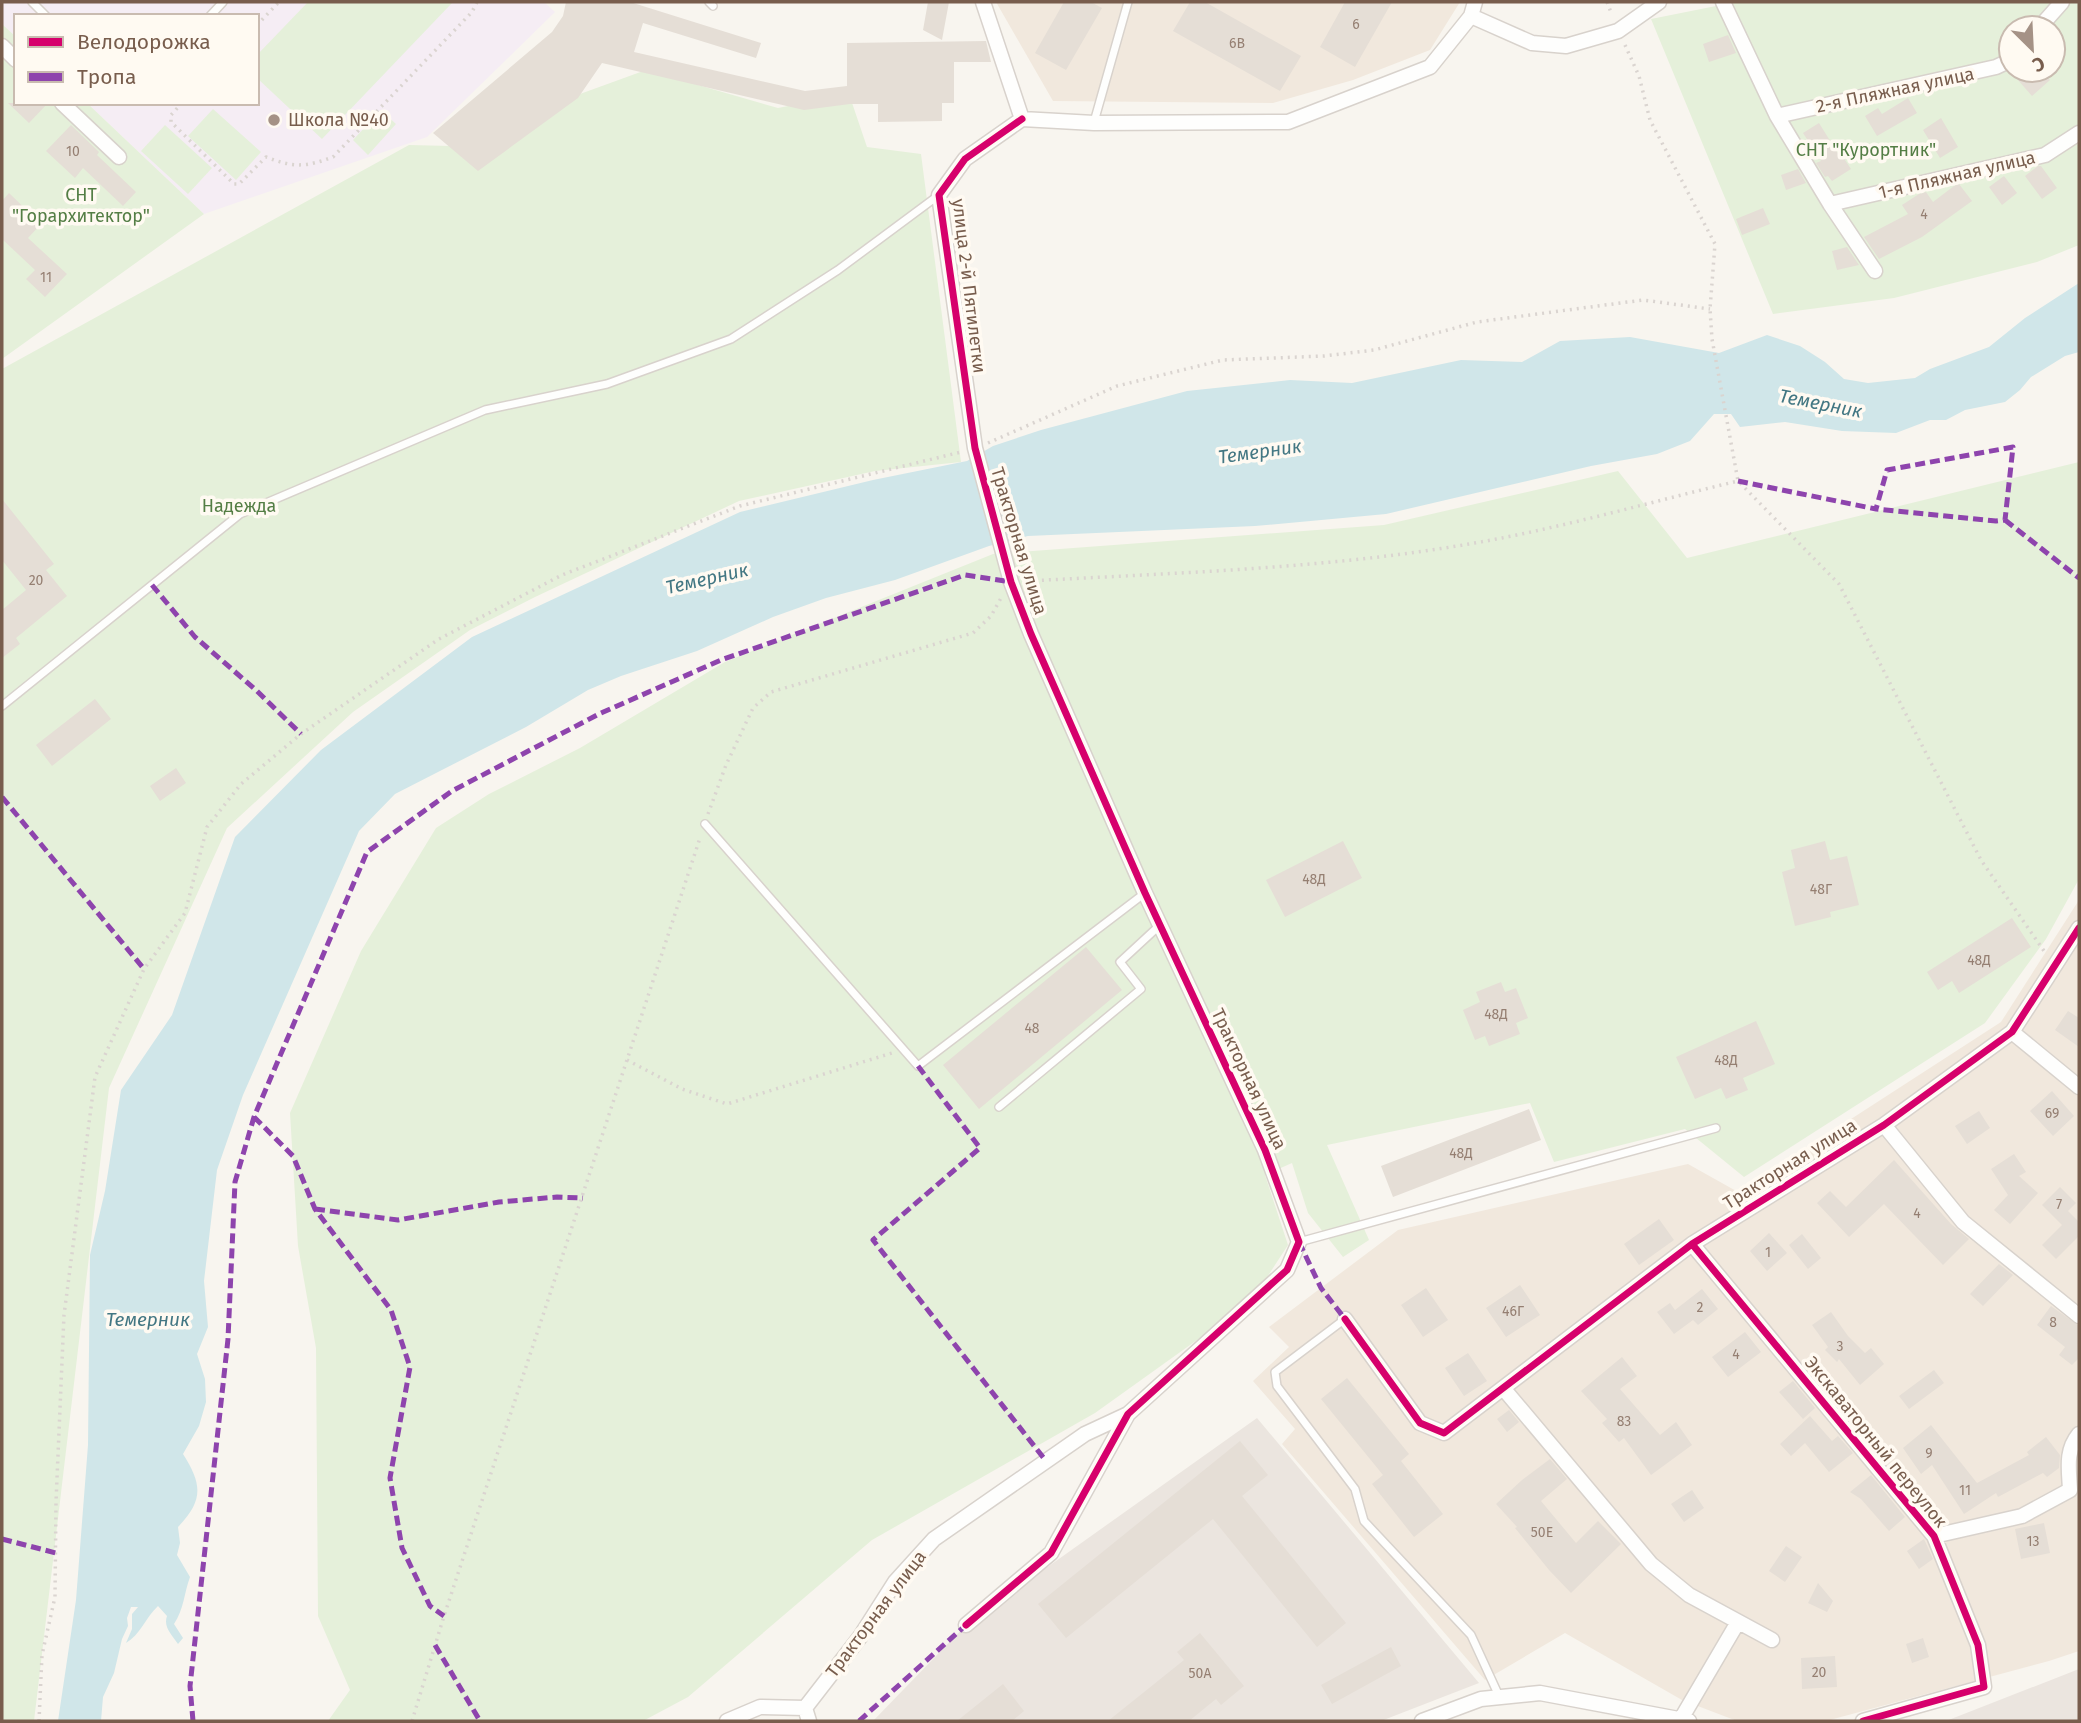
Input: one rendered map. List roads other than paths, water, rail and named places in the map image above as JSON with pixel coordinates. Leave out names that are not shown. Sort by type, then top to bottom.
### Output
[{"type":"street","points":[[983,2],[1023,119],[1094,123],[1288,122],[1430,67],[1473,9],[1532,43],[1566,46],[1618,31],[1659,2]]},
{"type":"street","points":[[1723,2],[1777,116],[1830,204],[1875,271]]},
{"type":"street","name":"2-я Пляжная улица","points":[[1777,116],[1997,67]]},
{"type":"street","points":[[64,105],[119,157]]},
{"type":"street","name":"улица 2-й Пятилетки","points":[[976,450],[939,195],[965,159],[1023,119]]},
{"type":"street","name":"1-я Пляжная улица","points":[[1830,204],[2045,155],[2079,133]]},
{"type":"street","name":"Тракторная улица","points":[[727,1721],[760,1707],[807,1714],[895,1582],[934,1539],[1085,1434],[1128,1414],[1287,1270],[1299,1242],[1265,1150],[1145,893],[1031,634],[1011,582],[976,450]]},
{"type":"street","name":"Тракторная улица","points":[[1345,1319],[1420,1423],[1444,1433],[1692,1244],[1884,1125],[2012,1032],[2079,928]]},
{"type":"street","points":[[2012,1032],[2079,1087]]},
{"type":"street","points":[[1884,1125],[1963,1222],[2079,1315]]},
{"type":"street","name":"Экскаваторный переулок","points":[[1692,1244],[1934,1536],[1979,1645],[1984,1687],[1863,1721]]},
{"type":"street","points":[[1503,1388],[1651,1564],[1689,1595],[1772,1640]]},
{"type":"street","name":"Тракторная улица","points":[[966,1625],[1051,1553],[1128,1414]]},
{"type":"street","name":"Экскаваторный переулок","points":[[1934,1536],[2022,1516],[2070,1490],[2068,1454],[2079,1434]]},
{"type":"street","points":[[1422,1721],[1481,1699],[1540,1693],[1685,1720],[1738,1622]]},
{"type":"lane","points":[[1094,123],[1128,2]]},
{"type":"lane","points":[[2,706],[240,514],[485,410],[607,384],[731,339],[838,270],[939,195]]},
{"type":"lane","points":[[705,824],[918,1066],[1145,893]]},
{"type":"lane","points":[[999,1107],[1141,989],[1120,962],[1161,925]]},
{"type":"lane","points":[[1299,1242],[1716,1128]]},
{"type":"lane","points":[[1345,1319],[1275,1373],[1278,1386],[1355,1489],[1364,1521],[1471,1635],[1499,1697]]},
{"type":"water","name":"Темерник","points":[[2079,283],[2079,352],[2065,356],[2031,377],[2005,402],[1965,410],[1946,420],[1930,420],[1896,433],[1842,431],[1785,422],[1740,427],[1731,414],[1714,414],[1690,441],[1657,454],[1591,466],[1386,514],[1255,526],[1028,536],[989,546],[895,580],[826,598],[773,617],[697,651],[621,676],[588,690],[526,727],[395,794],[359,831],[243,1095],[217,1170],[204,1281],[208,1327],[197,1354],[205,1379],[206,1402],[199,1426],[183,1454],[194,1474],[197,1492],[192,1508],[178,1527],[180,1543],[177,1555],[190,1577],[174,1624],[183,1638],[178,1644],[167,1627],[167,1616],[158,1606],[126,1643],[132,1629],[132,1614],[138,1607],[131,1607],[114,1673],[103,1697],[101,1721],[58,1721],[76,1600],[88,1445],[90,1255],[105,1191],[121,1090],[172,1015],[235,837],[321,750],[472,637],[740,512],[967,461],[993,446],[1041,430],[1187,391],[1290,380],[1352,383],[1461,360],[1522,362],[1560,341],[1630,337],[1719,353],[1767,335],[1800,346],[1825,362],[1844,379],[1868,383],[1915,378],[1930,369],[1989,347],[2025,318]]},
{"type":"place","name":"Школа №40","points":[[274,120]]},
{"type":"park label","name":"СНТ \"Курортник\"","points":[[1866,150]]},
{"type":"park label","name":"СНТ \"Горархитектор\"","points":[[81,206]]},
{"type":"park label","name":"Надежда","points":[[239,506]]}]
